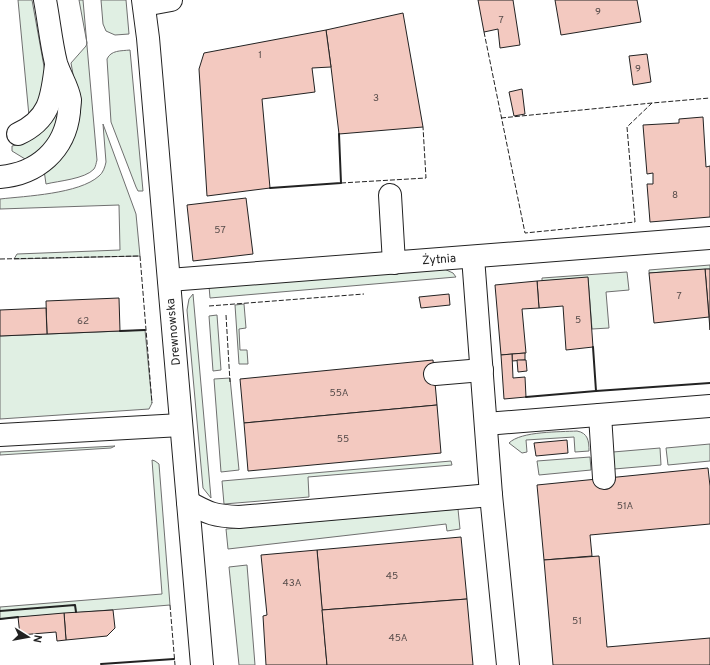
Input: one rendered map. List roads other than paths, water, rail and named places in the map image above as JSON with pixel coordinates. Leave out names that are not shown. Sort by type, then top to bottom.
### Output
[{"type":"main road","points":[[0,177],[17,175],[40,164],[60,143],[65,133],[70,101],[68,90],[56,64],[45,0]]},
{"type":"main road","points":[[144,2],[171,0]]},
{"type":"main road","name":"Drewnowska","points":[[144,2],[202,665]]},
{"type":"main road","points":[[18,134],[30,128],[42,118],[47,109],[53,91],[56,64]]},
{"type":"main road","points":[[390,195],[394,263]]},
{"type":"main road","name":"Żytnia","points":[[169,280],[710,238]]},
{"type":"main road","points":[[473,256],[491,495],[508,665]]},
{"type":"main road","points":[[435,374],[482,370]]},
{"type":"main road","points":[[486,424],[710,406]]},
{"type":"main road","points":[[600,415],[604,478]]},
{"type":"main road","points":[[0,436],[181,425]]},
{"type":"main road","points":[[188,502],[204,512],[217,516],[239,517],[491,495]]}]
